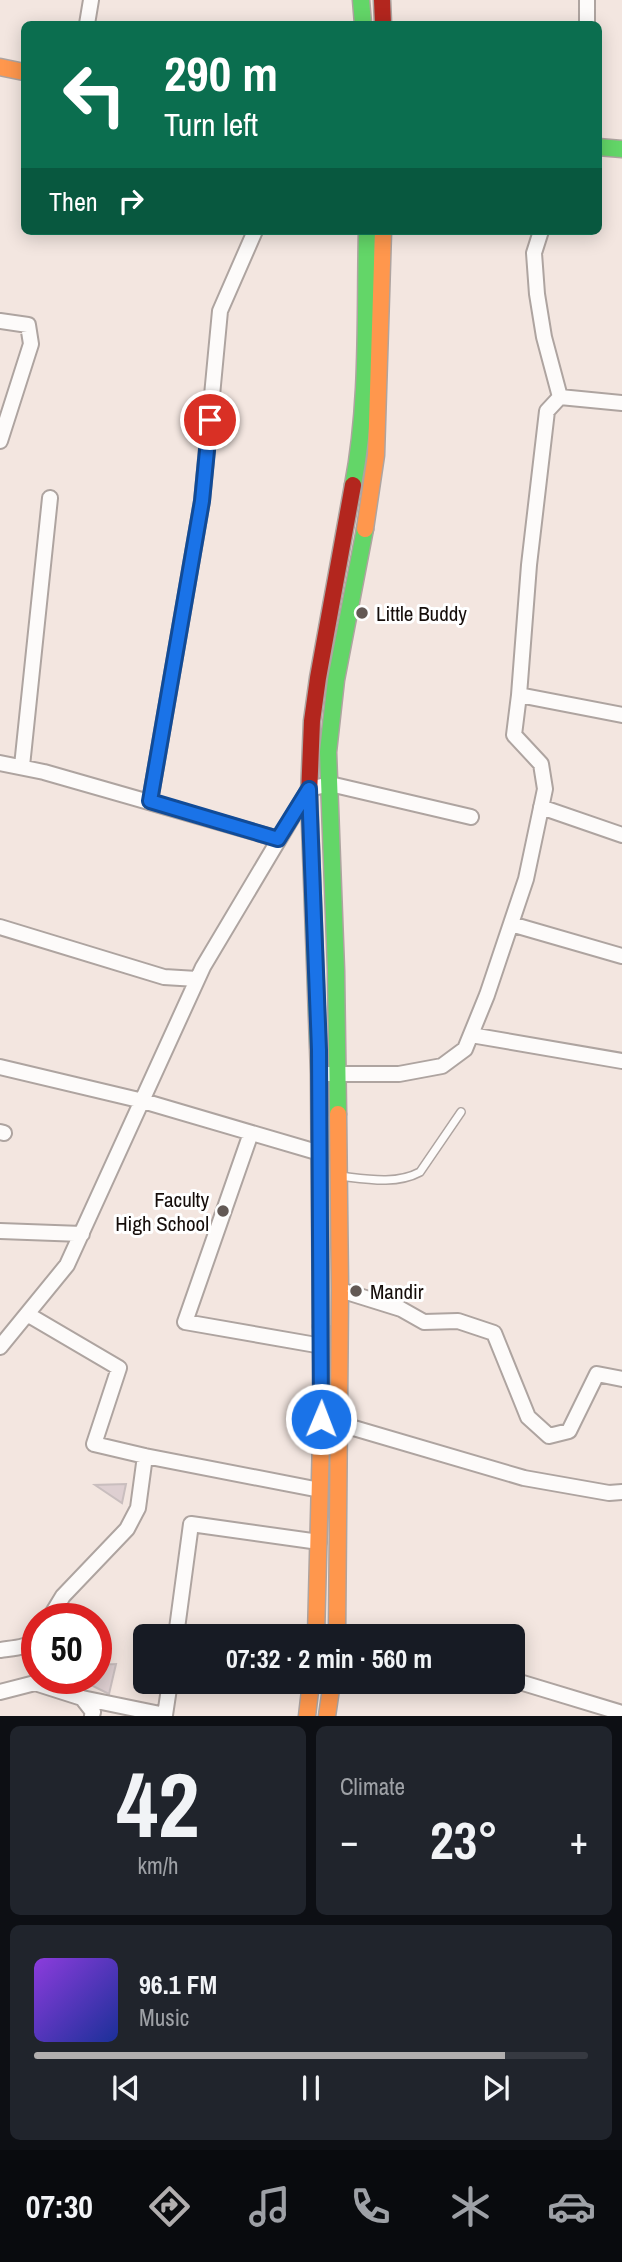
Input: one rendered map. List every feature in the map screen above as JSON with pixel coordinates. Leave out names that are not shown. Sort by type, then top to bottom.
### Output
[{"type":"main road","points":[[361,0],[363,21]]},
{"type":"main road","points":[[382,0],[383,21]]},
{"type":"main road","points":[[0,67],[21,71]]},
{"type":"main road","points":[[602,147],[622,149]]},
{"type":"main road","points":[[317,1624],[321,1346],[320,1153],[309,789],[312,721],[318,678],[358,460],[364,375],[367,235]]},
{"type":"main road","points":[[337,1624],[339,1176],[336,970],[328,752],[335,680],[362,560],[376,455],[383,235]]},
{"type":"main road","points":[[307,1716],[310,1694]]},
{"type":"main road","points":[[327,1716],[330,1694]]},
{"type":"street","points":[[87,21],[90,0]]},
{"type":"street","points":[[587,0],[587,21]]},
{"type":"street","points":[[150,801],[202,501],[220,311],[253,235]]},
{"type":"street","points":[[540,235],[534,253],[537,294],[544,337],[560,397]]},
{"type":"street","points":[[0,321],[28,326],[31,344],[0,441]]},
{"type":"street","points":[[560,397],[622,403]]},
{"type":"street","points":[[319,1074],[399,1074],[442,1066],[465,1049],[487,995],[526,879],[545,789],[541,764],[514,735],[547,411],[560,397]]},
{"type":"street","points":[[22,766],[50,498]]},
{"type":"street","points":[[519,695],[622,715]]},
{"type":"street","points":[[0,763],[22,766],[278,839]]},
{"type":"street","points":[[0,1347],[67,1265],[197,979],[309,789],[330,784],[471,817]]},
{"type":"street","points":[[541,807],[622,835]]},
{"type":"street","points":[[511,924],[622,956]]},
{"type":"street","points":[[0,927],[164,977],[197,979]]},
{"type":"street","points":[[471,1035],[622,1061]]},
{"type":"street","points":[[0,1067],[142,1101],[320,1153]]},
{"type":"street","points":[[251,1133],[185,1322],[321,1346]]},
{"type":"street","points":[[0,1231],[82,1234]]},
{"type":"street","points":[[340,1290],[401,1309],[424,1322],[458,1321],[494,1333],[528,1417],[549,1436],[569,1431],[597,1374],[622,1379]]},
{"type":"street","points":[[27,1314],[119,1368],[94,1444],[320,1490]]},
{"type":"street","points":[[340,1424],[524,1478],[609,1493],[622,1492]]},
{"type":"street","points":[[59,1603],[127,1529],[138,1508],[145,1456]]},
{"type":"street","points":[[178,1624],[191,1524],[319,1542]]},
{"type":"street","points":[[0,1650],[21,1646]]},
{"type":"street","points":[[0,1692],[35,1683],[82,1698],[168,1716],[169,1694]]},
{"type":"street","points":[[525,1685],[622,1713]]},
{"type":"street","points":[[82,1698],[93,1712],[92,1716]]},
{"type":"lane","points":[[339,1176],[386,1180],[411,1177],[420,1172],[461,1112]]},
{"type":"building","points":[[126,1484],[122,1503],[95,1485]]},
{"type":"building","points":[[112,1664],[116,1664],[112,1681]]},
{"type":"traffic: fast","points":[[361,0],[363,21]]},
{"type":"traffic: fast","points":[[602,147],[622,149]]},
{"type":"traffic: fast","points":[[353,485],[364,390],[367,235]]},
{"type":"traffic: fast","points":[[338,1114],[328,752],[336,680],[365,529]]},
{"type":"traffic: fast","points":[[309,796],[319,1074],[321,1327]]},
{"type":"traffic: slow","points":[[0,67],[21,71]]},
{"type":"traffic: slow","points":[[365,529],[376,455],[383,235]]},
{"type":"traffic: slow","points":[[337,1624],[340,1290],[338,1114]]},
{"type":"traffic: slow","points":[[316,1624],[322,1400],[321,1327]]},
{"type":"traffic: slow","points":[[307,1716],[310,1694]]},
{"type":"traffic: slow","points":[[327,1716],[330,1694]]},
{"type":"traffic: jam","points":[[382,0],[383,21]]},
{"type":"traffic: jam","points":[[309,796],[312,721],[318,678],[353,485]]},
{"type":"place","name":"Little Buddy","points":[[362,613]]},
{"type":"place","name":"Faculty High School","points":[[223,1211]]},
{"type":"place","name":"Mandir","points":[[356,1291]]},
{"type":"route","points":[[210,420],[202,501],[150,801],[278,839],[309,789],[319,1050],[321,1419]]}]
